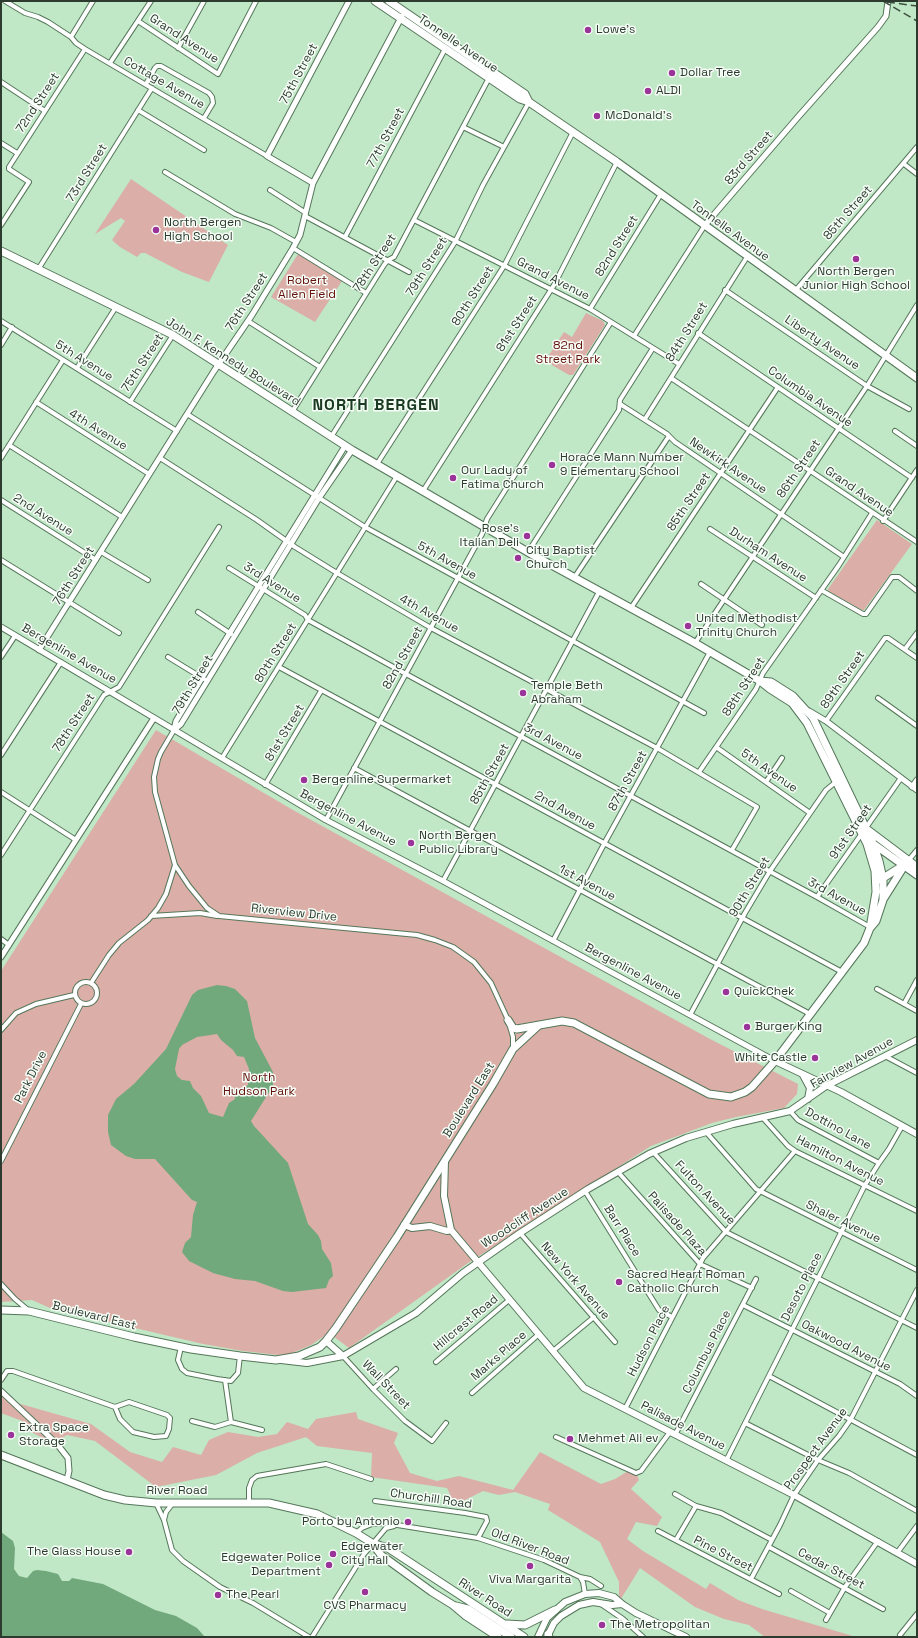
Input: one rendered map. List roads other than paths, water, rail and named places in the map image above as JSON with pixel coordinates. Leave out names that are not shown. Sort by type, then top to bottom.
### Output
[{"type":"main road","name":"Tonnelle Avenue","points":[[375,1],[520,99],[529,102],[617,162],[794,291],[917,378]]},
{"type":"main road","name":"Tonnelle Avenue","points":[[389,1],[520,90],[525,94],[529,102]]},
{"type":"main road","name":"John F. Kennedy Boulevard","points":[[1,251],[39,268],[173,336],[345,446],[574,578],[695,643],[760,681],[792,703],[807,723],[839,780],[864,832],[875,871],[876,883],[870,928],[864,943],[775,1061]]},
{"type":"main road","name":"John F. Kennedy Boulevard","points":[[760,681],[771,682],[793,696],[813,718],[819,728],[839,780]]},
{"type":"main road","name":"John F. Kennedy Boulevard","points":[[864,832],[873,843],[883,878],[883,900],[876,921],[870,928]]},
{"type":"main road","points":[[864,832],[906,864],[917,875]]},
{"type":"main road","points":[[873,843],[906,864],[917,867]]},
{"type":"main road","points":[[876,883],[906,864]]},
{"type":"main road","points":[[883,900],[906,864]]},
{"type":"main road","points":[[508,1020],[513,1028],[516,1029],[562,1021],[574,1023],[683,1081],[709,1094],[720,1096],[731,1097],[745,1092],[752,1087],[775,1061]]},
{"type":"main road","name":"Boulevard East","points":[[1,1310],[29,1311],[134,1337],[181,1347],[240,1356],[276,1360],[299,1356],[320,1347],[353,1304],[501,1071],[513,1049],[539,1024]]},
{"type":"main road","name":"Fairview Avenue","points":[[798,1107],[826,1086],[917,1040]]},
{"type":"main road","name":"Bergenline Avenue","points":[[775,1061],[917,1134]]},
{"type":"main road","points":[[803,1075],[810,1088],[808,1099]]},
{"type":"main road","name":"Woodcliff Avenue","points":[[276,1360],[307,1363],[343,1356],[416,1312],[477,1262],[520,1233],[585,1191],[653,1152],[686,1138],[733,1124],[790,1111],[798,1107]]},
{"type":"main road","points":[[445,1159],[443,1182],[444,1196],[451,1230],[477,1262]]},
{"type":"main road","points":[[404,1225],[412,1228],[430,1226],[447,1231],[451,1230]]},
{"type":"main road","name":"Palisade Avenue","points":[[477,1262],[584,1388],[794,1495],[878,1541],[916,1564]]},
{"type":"main road","name":"Wall Street","points":[[326,1341],[343,1356]]},
{"type":"main road","name":"River Road","points":[[1,1455],[104,1495],[125,1500],[156,1503],[248,1502],[278,1505],[317,1514],[356,1533],[372,1543],[388,1548],[524,1637]]},
{"type":"main road","name":"River Road","points":[[372,1543],[380,1555],[497,1637]]},
{"type":"main road","points":[[504,1624],[525,1624],[555,1610],[569,1600],[585,1594],[600,1593],[614,1597],[622,1604],[686,1637]]},
{"type":"main road","points":[[548,1636],[554,1623],[568,1610],[586,1603],[599,1602],[612,1605],[622,1604]]},
{"type":"main road","points":[[453,1605],[468,1609],[511,1637]]},
{"type":"main road","points":[[538,1637],[548,1618],[555,1610]]},
{"type":"street","name":"Cottage Avenue","points":[[5,1],[24,13],[48,22],[85,48],[313,183]]},
{"type":"street","points":[[71,37],[93,1]]},
{"type":"street","points":[[110,63],[151,1]]},
{"type":"street","points":[[178,48],[204,1]]},
{"type":"street","name":"Grand Avenue","points":[[138,21],[218,74],[256,1]]},
{"type":"street","name":"75th Street","points":[[267,156],[348,1]]},
{"type":"street","name":"83rd Street","points":[[634,336],[705,225],[878,27],[886,16],[888,1]]},
{"type":"street","name":"76th Street","points":[[39,650],[293,248],[300,235],[313,183],[404,12]]},
{"type":"street","name":"72nd Street","points":[[1,225],[29,182],[9,169],[17,154],[85,48]]},
{"type":"street","name":"77th Street","points":[[345,237],[445,49]]},
{"type":"street","points":[[146,84],[155,68],[161,66],[209,93],[212,97],[213,103],[204,118]]},
{"type":"street","name":"78th Street","points":[[292,412],[366,293],[388,260],[394,257],[489,78]]},
{"type":"street","points":[[1,82],[45,111]]},
{"type":"street","name":"73rd Street","points":[[39,268],[152,88]]},
{"type":"street","name":"79th Street","points":[[331,437],[456,242],[504,147],[529,102]]},
{"type":"street","points":[[138,110],[204,150]]},
{"type":"street","points":[[463,128],[504,147]]},
{"type":"street","name":"80th Street","points":[[378,464],[504,266],[573,132]]},
{"type":"street","points":[[1,143],[17,154]]},
{"type":"street","name":"85th Street","points":[[794,291],[917,147]]},
{"type":"street","name":"81st Street","points":[[422,491],[551,290],[617,162]]},
{"type":"street","points":[[904,164],[917,174]]},
{"type":"street","points":[[165,172],[235,214],[271,228],[296,242]]},
{"type":"street","points":[[270,190],[305,214],[409,272]]},
{"type":"street","name":"82nd Street","points":[[590,309],[661,194]]},
{"type":"street","name":"Grand Avenue","points":[[414,220],[590,309],[679,364]]},
{"type":"street","points":[[293,248],[366,293]]},
{"type":"street","name":"84th Street","points":[[644,419],[747,257]]},
{"type":"street","name":"Liberty Avenue","points":[[725,290],[868,386],[909,409]]},
{"type":"street","name":"86th Street","points":[[695,643],[809,471],[868,386],[886,357],[888,350],[917,305]]},
{"type":"street","points":[[77,368],[116,307]]},
{"type":"street","name":"5th Avenue","points":[[1,321],[177,431]]},
{"type":"street","points":[[248,321],[320,367]]},
{"type":"street","name":"82nd Street","points":[[326,820],[458,579],[491,513],[611,322]]},
{"type":"street","points":[[1,345],[12,327]]},
{"type":"street","name":"Columbia Avenue","points":[[698,333],[912,478]]},
{"type":"street","name":"75th Street","points":[[130,402],[173,336]]},
{"type":"street","points":[[528,552],[619,410],[620,400],[653,348]]},
{"type":"street","points":[[1,458],[63,360]]},
{"type":"street","name":"Grand Avenue","points":[[671,378],[883,521],[917,542]]},
{"type":"street","name":"85th Street","points":[[631,608],[778,387]]},
{"type":"street","name":"4th Avenue","points":[[36,402],[149,474]]},
{"type":"street","name":"Newkirk Avenue","points":[[620,404],[669,436],[675,442],[844,557]]},
{"type":"street","name":"5th Avenue","points":[[187,414],[365,528],[704,713]]},
{"type":"street","points":[[895,431],[917,446]]},
{"type":"street","points":[[574,578],[669,436]]},
{"type":"street","points":[[9,445],[122,517]]},
{"type":"street","name":"79th Street","points":[[232,634],[264,589],[291,545],[345,446]]},
{"type":"street","name":"79th Street","points":[[174,730],[176,721],[232,634],[258,586],[286,541],[352,450]]},
{"type":"street","name":"4th Avenue","points":[[160,458],[257,520],[291,545],[431,628],[657,748],[699,772]]},
{"type":"street","points":[[883,521],[917,470]]},
{"type":"street","name":"80th Street","points":[[222,758],[397,476]]},
{"type":"street","name":"2nd Avenue","points":[[1,500],[96,560]]},
{"type":"street","name":"88th Street","points":[[699,772],[756,690],[763,673],[844,557],[872,513]]},
{"type":"street","name":"78th Street","points":[[1,855],[104,696],[119,687],[219,527]]},
{"type":"street","name":"Durham Avenue","points":[[710,529],[816,598]]},
{"type":"street","points":[[101,552],[148,580]]},
{"type":"street","points":[[1,560],[119,633]]},
{"type":"street","name":"3rd Avenue","points":[[229,568],[305,615],[308,620],[732,850],[870,928]]},
{"type":"street","points":[[821,590],[862,614],[865,614],[892,576],[899,577],[917,591]]},
{"type":"street","points":[[701,584],[762,625]]},
{"type":"street","name":"85th Street","points":[[443,881],[599,592]]},
{"type":"street","points":[[198,612],[232,634]]},
{"type":"street","name":"Bergenline Avenue","points":[[1,627],[326,820],[443,881],[775,1061]]},
{"type":"street","points":[[917,633],[905,650],[917,658]]},
{"type":"street","points":[[1,657],[15,636]]},
{"type":"street","name":"89th Street","points":[[826,721],[885,638],[888,638],[905,650]]},
{"type":"street","name":"87th Street","points":[[553,941],[604,844],[632,796],[682,701],[710,652]]},
{"type":"street","points":[[168,657],[204,679]]},
{"type":"street","points":[[1,755],[61,662]]},
{"type":"street","name":"2nd Avenue","points":[[279,667],[496,783],[604,844],[842,972]]},
{"type":"street","name":"81st Street","points":[[265,785],[322,691]]},
{"type":"street","points":[[878,698],[917,726]]},
{"type":"street","points":[[792,703],[826,721],[915,788],[917,780]]},
{"type":"street","name":"79th Street","points":[[1,957],[154,718]]},
{"type":"street","points":[[174,730],[161,752],[156,769],[154,784],[157,804],[175,865],[201,902],[219,916]]},
{"type":"street","name":"5th Avenue","points":[[716,747],[810,813]]},
{"type":"street","points":[[766,782],[782,758]]},
{"type":"street","name":"1st Avenue","points":[[354,768],[810,1014]]},
{"type":"street","points":[[699,772],[757,807],[732,850]]},
{"type":"street","name":"91st Street","points":[[817,897],[901,778]]},
{"type":"street","name":"90th Street","points":[[690,1015],[770,871],[826,790],[839,780]]},
{"type":"street","points":[[1,792],[76,840]]},
{"type":"street","points":[[906,864],[917,850]]},
{"type":"street","points":[[90,983],[119,943],[151,916],[158,908],[166,894],[175,865]]},
{"type":"street","points":[[151,916],[200,913],[219,916]]},
{"type":"street","name":"Riverview Drive","points":[[219,916],[417,935],[435,940],[461,952],[474,962],[491,983],[508,1020],[513,1037],[513,1049]]},
{"type":"street","points":[[1,939],[9,944]]},
{"type":"street","points":[[904,1004],[917,980]]},
{"type":"street","points":[[84,982],[90,983],[97,991],[96,998],[91,1004],[81,1004],[74,995],[78,985],[84,982]]},
{"type":"street","points":[[877,989],[917,1011]]},
{"type":"street","points":[[1,1030],[16,1014],[36,1004],[74,995]]},
{"type":"street","name":"Park Drive","points":[[1,1161],[81,1004]]},
{"type":"street","points":[[885,1056],[917,1073]]},
{"type":"street","name":"Dottino Lane","points":[[790,1111],[798,1120],[879,1163]]},
{"type":"street","name":"Hamilton Avenue","points":[[763,1118],[788,1146],[796,1151],[917,1211]]},
{"type":"street","name":"Desoto Place","points":[[726,1461],[865,1185],[889,1150],[902,1126]]},
{"type":"street","name":"Shaler Avenue","points":[[706,1132],[756,1189],[917,1270]]},
{"type":"street","name":"Hudson Place","points":[[625,1409],[703,1258],[796,1151]]},
{"type":"street","name":"Fulton Avenue","points":[[653,1152],[726,1232],[917,1328]]},
{"type":"street","name":"Palisade Plaza","points":[[618,1172],[700,1264],[752,1288]]},
{"type":"street","name":"Barr Place","points":[[585,1191],[659,1310],[672,1316]]},
{"type":"street","name":"New York Avenue","points":[[520,1233],[615,1342]]},
{"type":"street","name":"Columbus Place","points":[[556,1438],[632,1473],[639,1473],[673,1434],[743,1306],[756,1279]]},
{"type":"street","points":[[1,1284],[29,1311]]},
{"type":"street","name":"Prospect Avenue","points":[[751,1579],[794,1495],[818,1460],[839,1436],[851,1419],[876,1373],[917,1290]]},
{"type":"street","name":"Hillcrest Road","points":[[436,1362],[509,1300]]},
{"type":"street","name":"Oakwood Avenue","points":[[743,1306],[900,1384],[917,1396]]},
{"type":"street","points":[[553,1351],[594,1317]]},
{"type":"street","name":"Marks Place","points":[[472,1392],[539,1334]]},
{"type":"street","points":[[181,1347],[178,1360],[182,1369],[187,1373],[231,1381],[238,1373],[240,1356]]},
{"type":"street","name":"Wall Street","points":[[343,1356],[405,1421],[432,1441],[446,1423]]},
{"type":"street","points":[[373,1389],[396,1369]]},
{"type":"street","points":[[1,1380],[7,1371],[13,1371],[115,1407],[129,1402],[167,1415],[170,1418],[169,1429],[166,1436],[154,1437],[133,1432],[120,1419],[115,1407]]},
{"type":"street","points":[[769,1376],[917,1455]]},
{"type":"street","points":[[225,1380],[231,1422]]},
{"type":"street","points":[[1,1391],[57,1444],[68,1458],[69,1471],[66,1480]]},
{"type":"street","points":[[192,1420],[215,1427],[231,1422],[262,1430]]},
{"type":"street","points":[[745,1423],[818,1460],[849,1473],[917,1512]]},
{"type":"street","points":[[248,1502],[249,1488],[252,1480],[257,1476],[271,1473],[326,1464],[371,1479]]},
{"type":"street","points":[[675,1494],[696,1506],[721,1513],[772,1540]]},
{"type":"street","name":"Churchill Road","points":[[375,1501],[486,1517],[487,1521],[478,1538]]},
{"type":"street","points":[[164,1520],[165,1513],[173,1502]]},
{"type":"street","points":[[156,1503],[164,1520],[172,1550],[183,1561],[220,1587],[253,1604],[309,1637]]},
{"type":"street","points":[[676,1540],[696,1506]]},
{"type":"street","points":[[356,1533],[362,1528],[372,1524],[385,1522],[478,1538]]},
{"type":"street","points":[[312,1637],[348,1578],[372,1543],[386,1528],[397,1525]]},
{"type":"street","points":[[897,1553],[917,1526]]},
{"type":"street","name":"Pine Street","points":[[658,1531],[779,1594]]},
{"type":"street","name":"Old River Road","points":[[478,1538],[544,1560],[580,1577],[583,1582],[585,1594]]},
{"type":"street","points":[[826,1620],[845,1587],[878,1541]]},
{"type":"street","name":"Cedar Street","points":[[768,1547],[845,1587],[883,1609]]},
{"type":"street","points":[[580,1577],[590,1579],[601,1586]]},
{"type":"street","points":[[791,1591],[830,1613]]},
{"type":"street","points":[[599,1602],[623,1619],[643,1637]]},
{"type":"street","points":[[900,1635],[917,1614]]},
{"type":"railway","points":[[883,1],[917,21]]},
{"type":"railway","points":[[887,2],[917,6]]},
{"type":"place","name":"Lowe's","points":[[588,30]]},
{"type":"place","name":"Dollar Tree","points":[[672,73]]},
{"type":"place","name":"ALDI","points":[[648,91]]},
{"type":"place","name":"McDonald's","points":[[597,116]]},
{"type":"place","name":"North Bergen High School","points":[[156,230]]},
{"type":"place","name":"North Bergen Junior High School","points":[[856,259]]},
{"type":"place","name":"Horace Mann Number 9 Elementary School","points":[[552,465]]},
{"type":"place","name":"Our Lady of Fatima Church","points":[[453,478]]},
{"type":"place","name":"Rose's Italian Deli","points":[[527,536]]},
{"type":"place","name":"City Baptist Church","points":[[518,558]]},
{"type":"place","name":"United Methodist Trinity Church","points":[[688,626]]},
{"type":"place","name":"Temple Beth Abraham","points":[[523,693]]},
{"type":"place","name":"Bergenline Supermarket","points":[[304,780]]},
{"type":"place","name":"North Bergen Public Library","points":[[411,843]]},
{"type":"place","name":"QuickChek","points":[[726,992]]},
{"type":"place","name":"Burger King","points":[[747,1027]]},
{"type":"place","name":"White Castle","points":[[815,1058]]},
{"type":"place","name":"Sacred Heart Roman Catholic Church","points":[[619,1282]]},
{"type":"place","name":"Extra Space Storage","points":[[11,1435]]},
{"type":"place","name":"Mehmet Ali ev","points":[[570,1439]]},
{"type":"place","name":"Porto by Antonio","points":[[408,1522]]},
{"type":"place","name":"The Glass House","points":[[129,1552]]},
{"type":"place","name":"Edgewater City Hall","points":[[333,1554]]},
{"type":"place","name":"Edgewater Police Department","points":[[329,1565]]},
{"type":"place","name":"Viva Margarita","points":[[530,1566]]},
{"type":"place","name":"CVS Pharmacy","points":[[365,1592]]},
{"type":"place","name":"The Pearl","points":[[218,1595]]},
{"type":"place","name":"The Metropolitan","points":[[602,1625]]},
{"type":"district","name":"NORTH BERGEN","points":[[376,406]]},
{"type":"park label","name":"Robert Allen Field","points":[[307,288]]},
{"type":"park label","name":"82nd Street Park","points":[[568,353]]},
{"type":"park label","name":"North Hudson Park","points":[[259,1085]]}]
